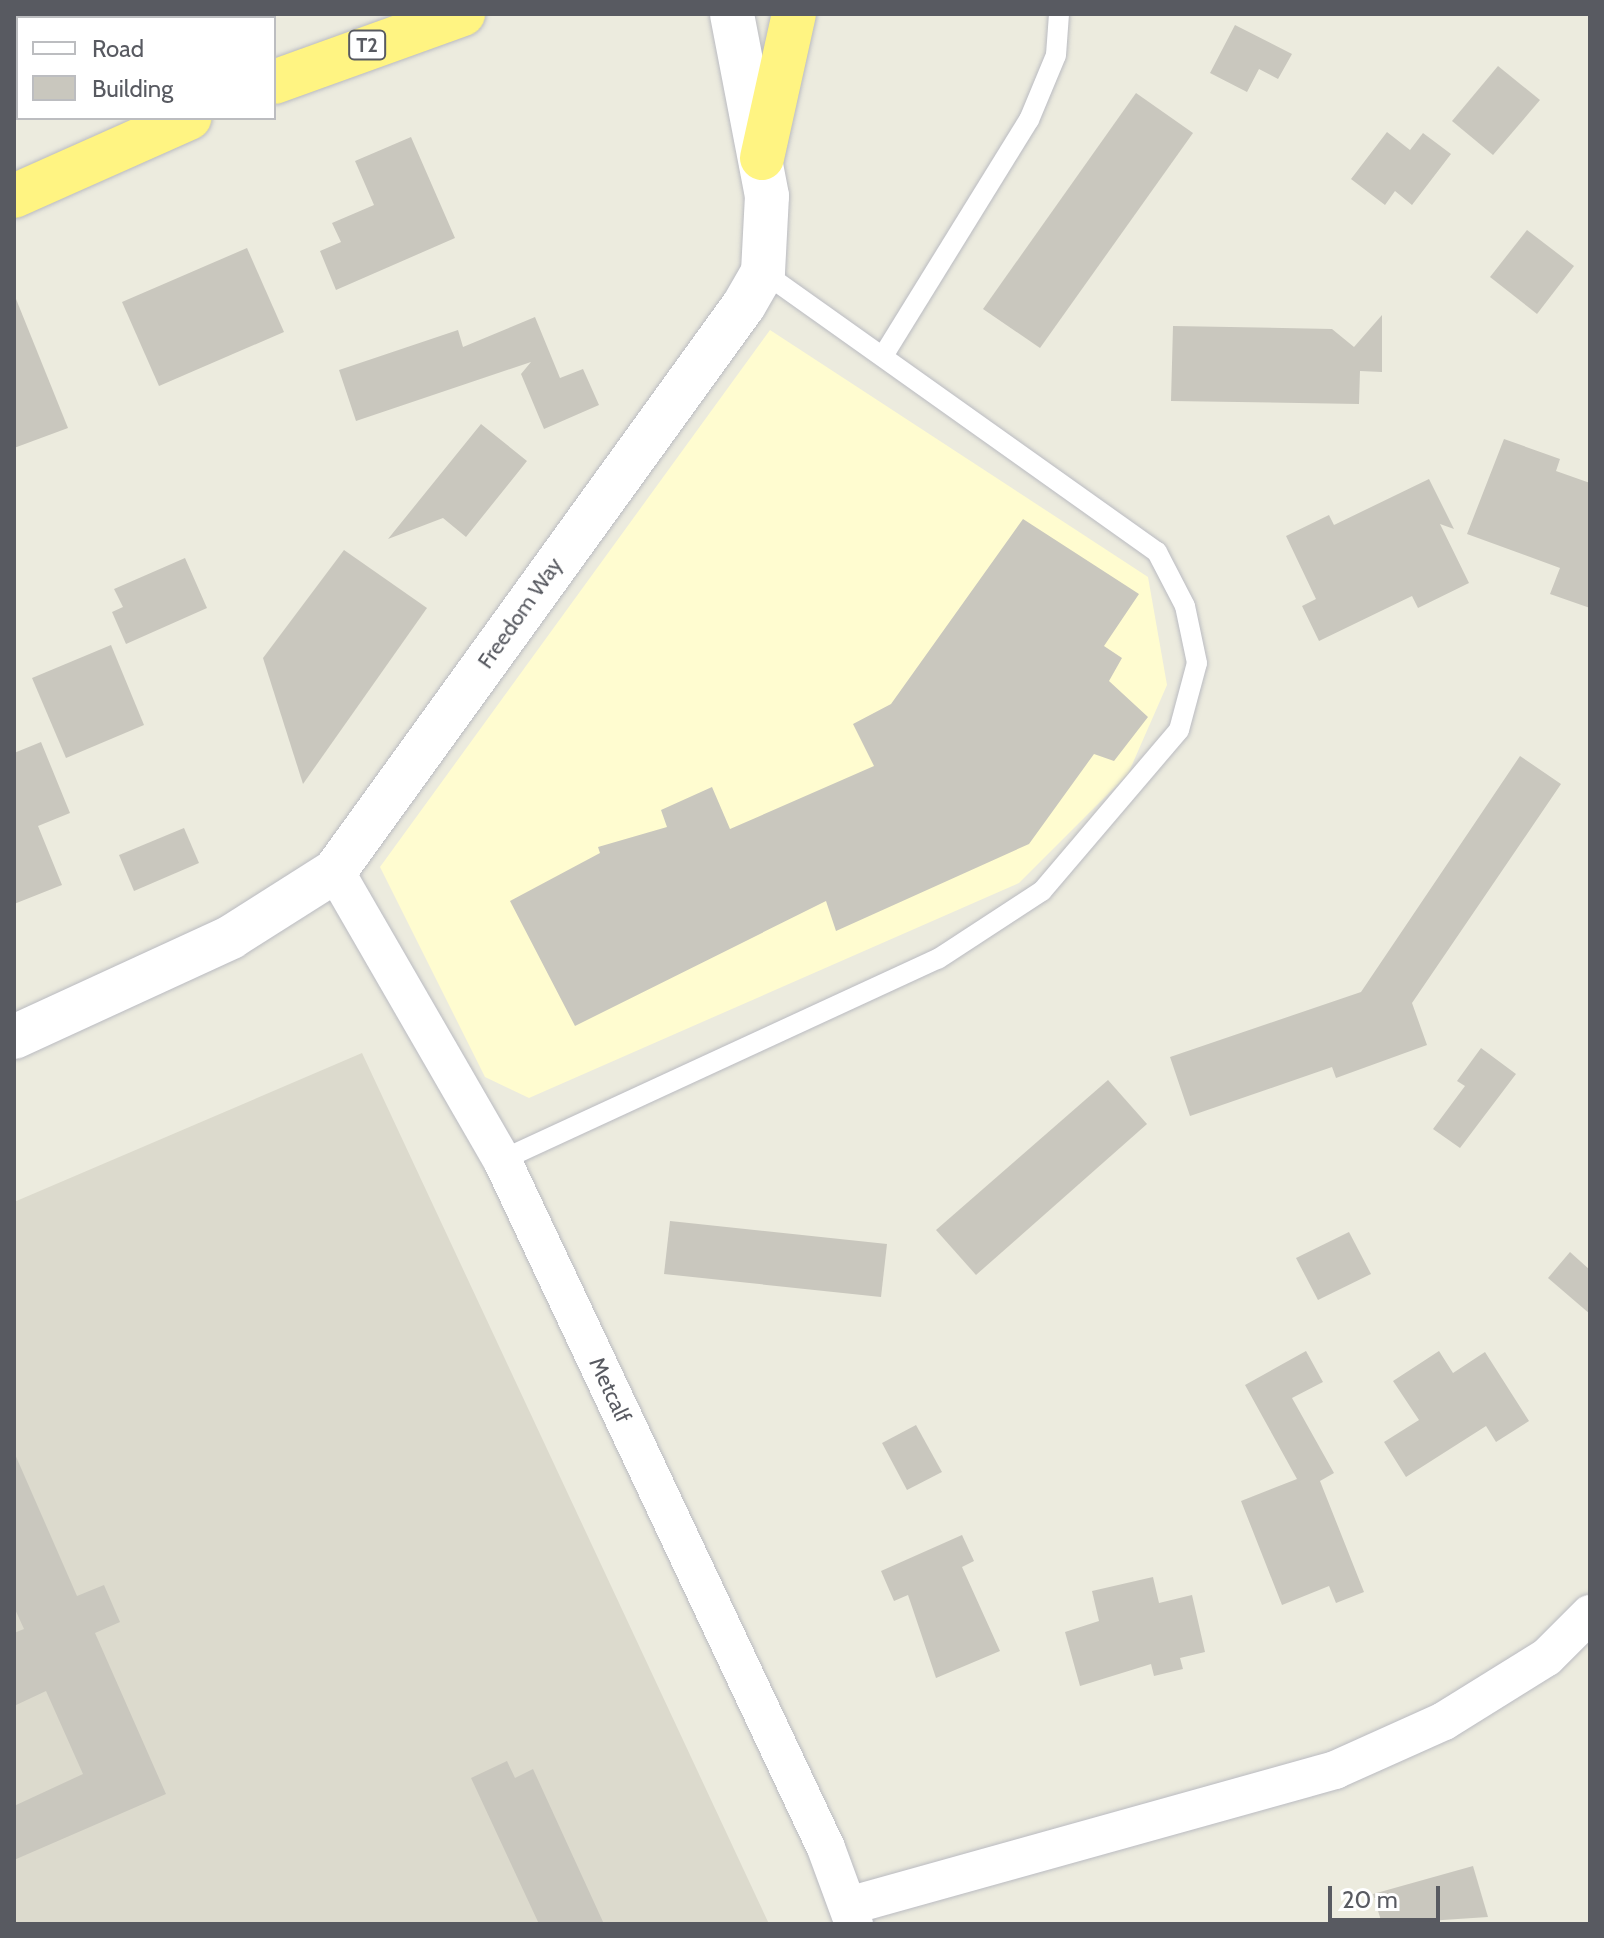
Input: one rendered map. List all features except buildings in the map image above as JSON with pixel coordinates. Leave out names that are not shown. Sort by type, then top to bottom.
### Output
[{"type":"highway","name":"T2","points":[[276,81],[463,14]]},
{"type":"highway","points":[[762,158],[794,14]]},
{"type":"highway","points":[[14,196],[185,120]]},
{"type":"main road","name":"Freedom Way","points":[[14,1037],[231,937],[335,871],[763,272],[768,230],[762,158],[732,14]]},
{"type":"street","name":"Metcalf","points":[[335,871],[502,1160],[851,1915]]},
{"type":"street","points":[[851,1915],[1335,1770],[1444,1721],[1547,1657],[1590,1614]]},
{"type":"lane","points":[[883,356],[1029,120],[1056,55],[1059,14]]},
{"type":"lane","points":[[502,1160],[938,959],[1042,891],[1179,730],[1197,663],[1185,606],[1157,552],[763,272]]},
{"type":"shaded area","points":[[770,330],[1148,577],[1167,685],[1128,774],[1019,883],[529,1098],[485,1077],[380,867]]},
{"type":"shaded area","points":[[362,1053],[769,1924],[14,1924],[14,1202]]}]
